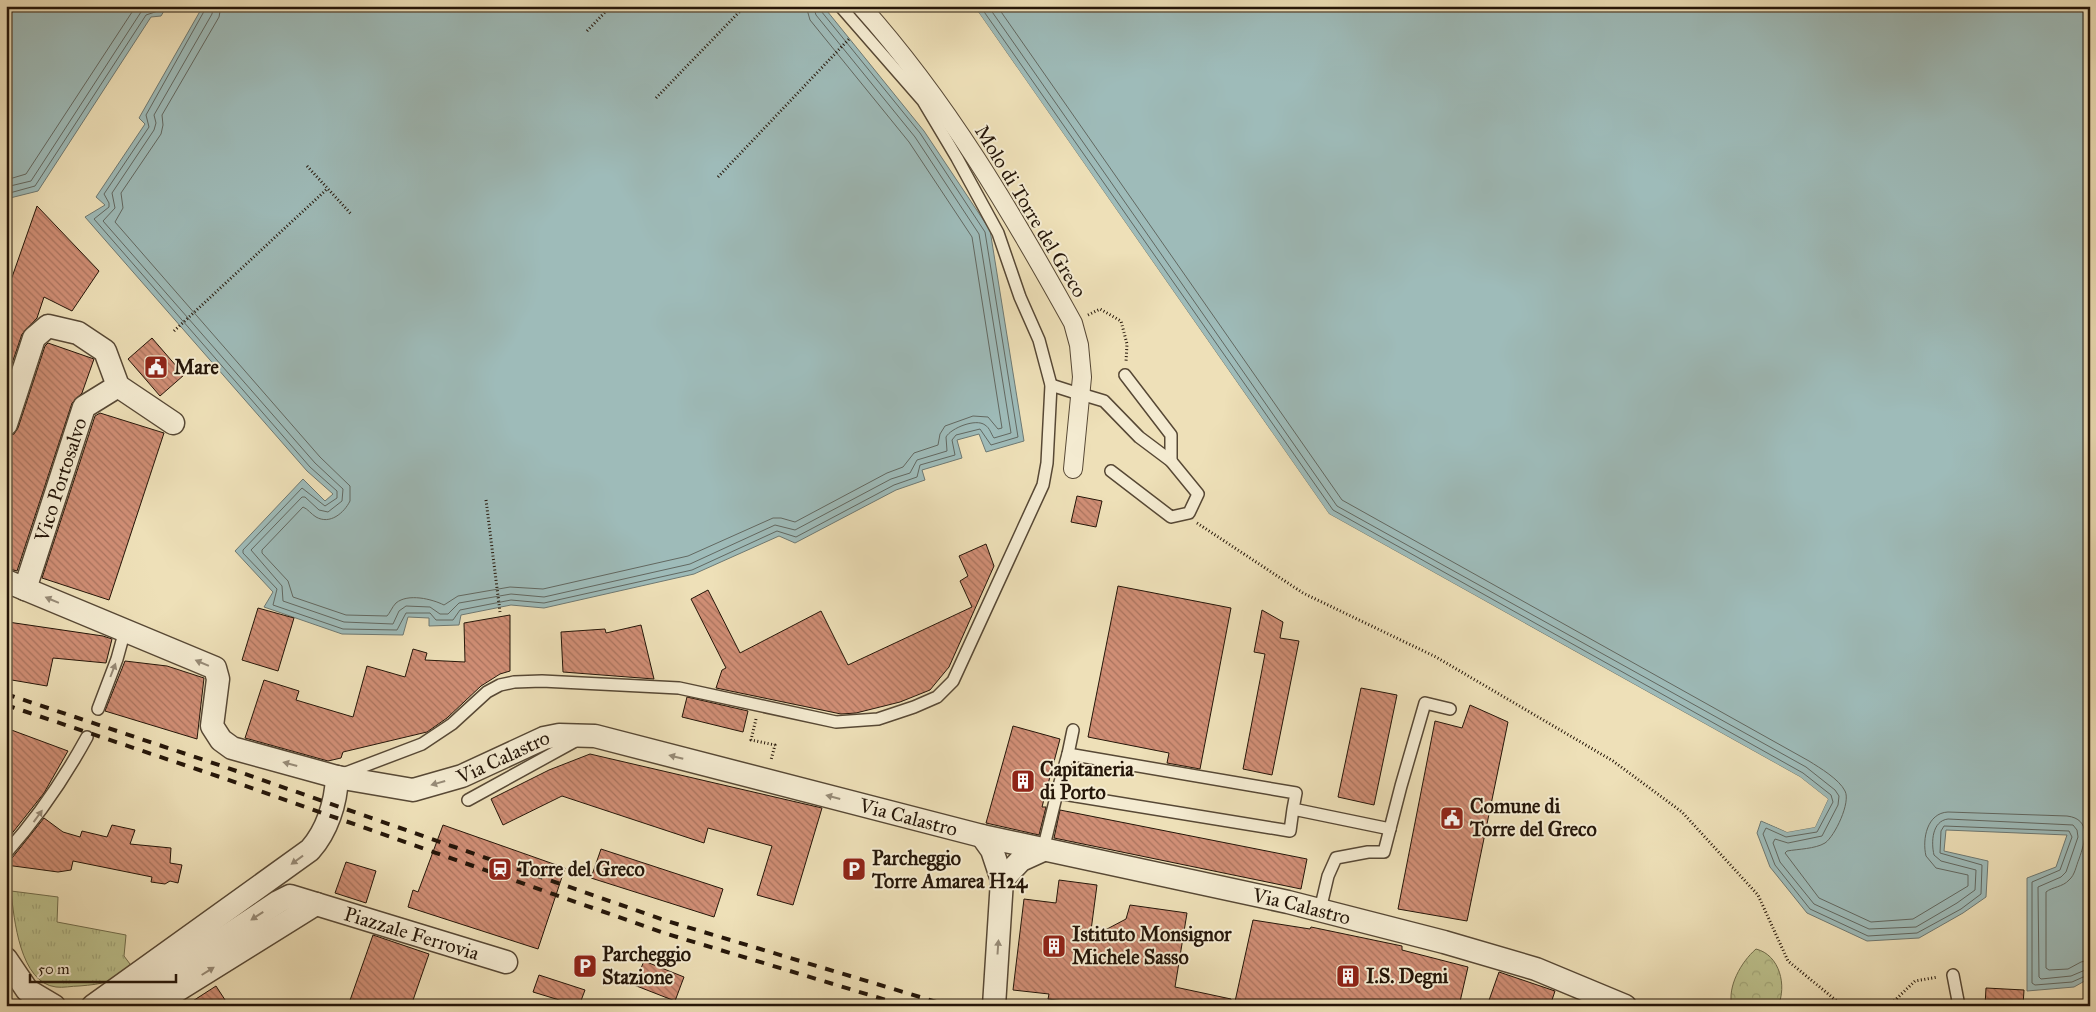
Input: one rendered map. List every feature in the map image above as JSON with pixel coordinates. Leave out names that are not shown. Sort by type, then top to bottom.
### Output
[{"type":"street","name":"Molo di Torre del Greco","points":[[861,6],[926,84],[965,140],[1073,323],[1079,345],[1082,377],[1073,469]]},
{"type":"street","points":[[6,424],[34,338],[48,326],[78,333],[105,351],[118,386],[172,423]]},
{"type":"street","name":"Vico Portosalvo","points":[[15,585],[84,407],[118,386]]},
{"type":"street","points":[[15,585],[125,630]]},
{"type":"street","name":"Via Calastro","points":[[125,630],[215,668],[218,679],[212,726],[221,740],[232,748],[337,784],[413,790],[462,776],[544,738],[559,735],[595,736],[982,836],[1320,910],[1444,942],[1526,966],[1625,1006]]},
{"type":"street","points":[[92,1006],[310,850],[327,823],[337,784]]},
{"type":"street","points":[[982,836],[992,850],[1002,880],[994,1001]]},
{"type":"street","points":[[1002,880],[1021,860],[1043,850]]},
{"type":"street","name":"Piazzale Ferrovia","points":[[121,1006],[284,898],[296,897],[506,962]]},
{"type":"street","name":"Piazzale Ferrovia","points":[[152,1006],[316,904]]},
{"type":"street","points":[[6,959],[27,990],[54,1006]]},
{"type":"lane","points":[[337,784],[422,744],[452,724],[487,692],[500,685],[514,682],[542,681],[679,688],[836,722],[869,720],[914,707],[937,697],[953,681],[1043,485],[1047,462],[1051,385],[1039,340],[1020,297],[998,233],[958,158],[923,101],[840,6]]},
{"type":"lane","points":[[1126,375],[1171,435],[1171,461]]},
{"type":"lane","points":[[1051,385],[1104,401],[1139,437],[1171,461],[1198,494],[1189,513],[1171,517],[1111,471]]},
{"type":"lane","points":[[98,709],[125,630]]},
{"type":"lane","points":[[1320,910],[1328,876],[1336,858],[1368,852],[1384,852],[1425,703],[1450,709]]},
{"type":"lane","points":[[1043,850],[1073,730]]},
{"type":"lane","points":[[6,853],[34,822],[65,777],[87,737]]},
{"type":"lane","points":[[468,800],[582,737]]},
{"type":"lane","points":[[1058,793],[1290,831],[1296,793],[1068,754]]},
{"type":"lane","points":[[1293,809],[1390,829]]},
{"type":"lane","points":[[1953,975],[1959,1006]]},
{"type":"path","points":[[587,31],[611,6]]},
{"type":"path","points":[[656,98],[745,6]]},
{"type":"path","points":[[718,177],[854,34]]},
{"type":"path","points":[[307,166],[327,190],[352,215]]},
{"type":"path","points":[[174,331],[327,190]]},
{"type":"path","points":[[1073,323],[1100,309],[1121,321],[1127,344]]},
{"type":"path","points":[[486,500],[500,612]]},
{"type":"path","points":[[1189,513],[1198,524],[1303,593],[1436,657],[1613,761],[1682,812],[1758,895],[1788,961],[1838,1002],[1851,1006]]},
{"type":"path","points":[[759,706],[751,740],[775,746],[765,780]]},
{"type":"path","points":[[1890,1006],[1915,981],[1953,975]]},
{"type":"green space","points":[[11,891],[58,897],[57,922],[126,935],[124,956],[133,968],[108,982],[59,987],[44,983],[34,974],[21,948],[14,917]]},
{"type":"green space","points":[[1756,949],[1764,952],[1776,964],[1782,989],[1778,1006],[1732,1006],[1733,983],[1736,975],[1750,954]]},
{"type":"water","points":[[6,6],[167,6],[161,16],[151,17],[38,191],[6,199]]},
{"type":"water","points":[[203,6],[823,6],[924,131],[990,230],[1024,441],[986,452],[979,434],[957,440],[962,458],[922,470],[925,480],[896,490],[795,543],[779,536],[694,574],[544,608],[511,605],[461,615],[459,625],[429,626],[429,618],[408,617],[403,635],[342,634],[264,607],[273,592],[235,551],[303,479],[325,501],[333,494],[307,471],[85,217],[105,205],[96,197],[145,124],[139,118]]},
{"type":"water","points":[[974,6],[2090,6],[2090,978],[2074,987],[2027,991],[2027,878],[2056,867],[2067,835],[1946,830],[1944,851],[1988,861],[1986,897],[1963,913],[1919,938],[1867,941],[1807,913],[1770,867],[1757,833],[1761,821],[1787,832],[1815,827],[1828,799],[1800,777],[1329,514]]},
{"type":"pier","points":[[971,6],[974,6],[1329,514],[1800,777],[1828,799],[1815,827],[1787,832],[1759,819],[1787,829],[1813,825],[1825,800],[1799,779],[1328,516]]},
{"type":"building","points":[[37,206],[99,271],[72,311],[44,297],[37,318],[22,334],[6,381],[6,278],[11,280]]},
{"type":"building","name":"Mare","points":[[152,338],[184,375],[160,396],[128,359]]},
{"type":"building","points":[[48,343],[94,359],[82,393],[72,403],[17,571],[6,568],[6,437],[14,434],[18,428],[45,346]]},
{"type":"building","points":[[100,413],[164,433],[109,600],[42,578],[95,416]]},
{"type":"building","points":[[1077,496],[1102,501],[1096,527],[1071,522]]},
{"type":"building","points":[[986,544],[994,566],[949,667],[930,690],[900,702],[856,713],[841,714],[716,688],[722,670],[726,668],[691,599],[708,590],[740,653],[821,611],[848,665],[972,607],[960,581],[968,576],[959,556]]},
{"type":"building","points":[[1118,586],[1231,608],[1200,769],[1167,763],[1169,753],[1088,737]]},
{"type":"building","points":[[258,608],[294,618],[278,671],[242,660]]},
{"type":"building","points":[[1262,610],[1283,622],[1280,638],[1299,641],[1272,775],[1243,769],[1265,654],[1254,652]]},
{"type":"building","points":[[510,615],[510,671],[500,674],[481,686],[447,718],[427,732],[343,752],[341,758],[328,761],[245,738],[264,680],[299,691],[296,700],[353,717],[367,666],[405,677],[413,649],[427,653],[425,660],[465,662],[464,623]]},
{"type":"building","points":[[8,622],[103,636],[112,639],[106,663],[53,658],[47,686],[6,679]]},
{"type":"building","points":[[641,625],[654,679],[563,672],[561,632],[605,629],[606,633]]},
{"type":"building","points":[[125,661],[167,666],[204,678],[197,739],[105,711]]},
{"type":"building","points":[[1361,688],[1397,695],[1374,805],[1338,797]]},
{"type":"building","points":[[687,697],[748,711],[743,732],[682,717]]},
{"type":"building","name":"Comune di Torre del Greco","points":[[1470,705],[1508,722],[1467,921],[1398,909],[1435,721],[1462,728]]},
{"type":"building","name":"Capitaneria di Porto","points":[[1013,726],[1060,739],[1042,807],[1046,807],[1039,835],[986,823]]},
{"type":"building","points":[[6,728],[68,751],[44,793],[6,841]]},
{"type":"building","points":[[590,754],[822,808],[793,905],[757,895],[772,846],[708,828],[704,843],[562,796],[503,825],[491,799],[549,770]]},
{"type":"building","points":[[1060,810],[1307,859],[1301,889],[1054,838]]},
{"type":"building","points":[[44,818],[63,832],[80,837],[82,831],[107,837],[112,825],[135,830],[130,844],[171,848],[170,863],[182,865],[178,883],[170,881],[165,884],[151,882],[152,877],[73,861],[71,870],[58,872],[6,865],[6,860],[12,858]]},
{"type":"building","points":[[443,825],[565,868],[538,949],[408,907],[413,890],[418,892]]},
{"type":"building","points":[[601,849],[723,889],[714,917],[591,878]]},
{"type":"building","points":[[346,862],[376,871],[366,903],[335,893]]},
{"type":"building","points":[[1059,880],[1097,885],[1090,938],[1126,919],[1130,905],[1187,913],[1175,987],[1231,999],[1230,1006],[1102,1006],[1048,999],[1049,994],[1013,990],[1024,899],[1056,903]]},
{"type":"building","points":[[1253,920],[1310,929],[1311,927],[1402,946],[1402,950],[1468,967],[1459,1006],[1234,1006]]},
{"type":"building","points":[[373,935],[429,954],[411,1006],[348,1006]]},
{"type":"building","points":[[644,961],[684,977],[675,1001],[634,985]]},
{"type":"building","points":[[1499,972],[1555,991],[1550,1006],[1487,1006]]},
{"type":"building","points":[[539,975],[585,990],[579,1006],[533,992]]},
{"type":"building","points":[[216,986],[229,1006],[185,1006]]},
{"type":"building","points":[[1986,988],[2024,990],[2023,1006],[1985,1006]]},
{"type":"railway","points":[[6,694],[225,767],[667,921],[950,1006]]},
{"type":"railway","points":[[6,705],[220,777],[664,933],[906,1006]]},
{"type":"place","name":"Mare","points":[[156,367]]},
{"type":"place","name":"Capitaneria di Porto","points":[[1023,781]]},
{"type":"place","name":"Comune di Torre del Greco","points":[[1452,818]]},
{"type":"place","name":"Torre del Greco","points":[[500,869]]},
{"type":"place","name":"Parcheggio Torre Amarea H24","points":[[854,869]]},
{"type":"place","name":"Istituto Monsignor Michele Sasso","points":[[1054,946]]},
{"type":"place","name":"Parcheggio Stazione","points":[[585,966]]},
{"type":"place","name":"I.S. Degni","points":[[1348,976]]}]
